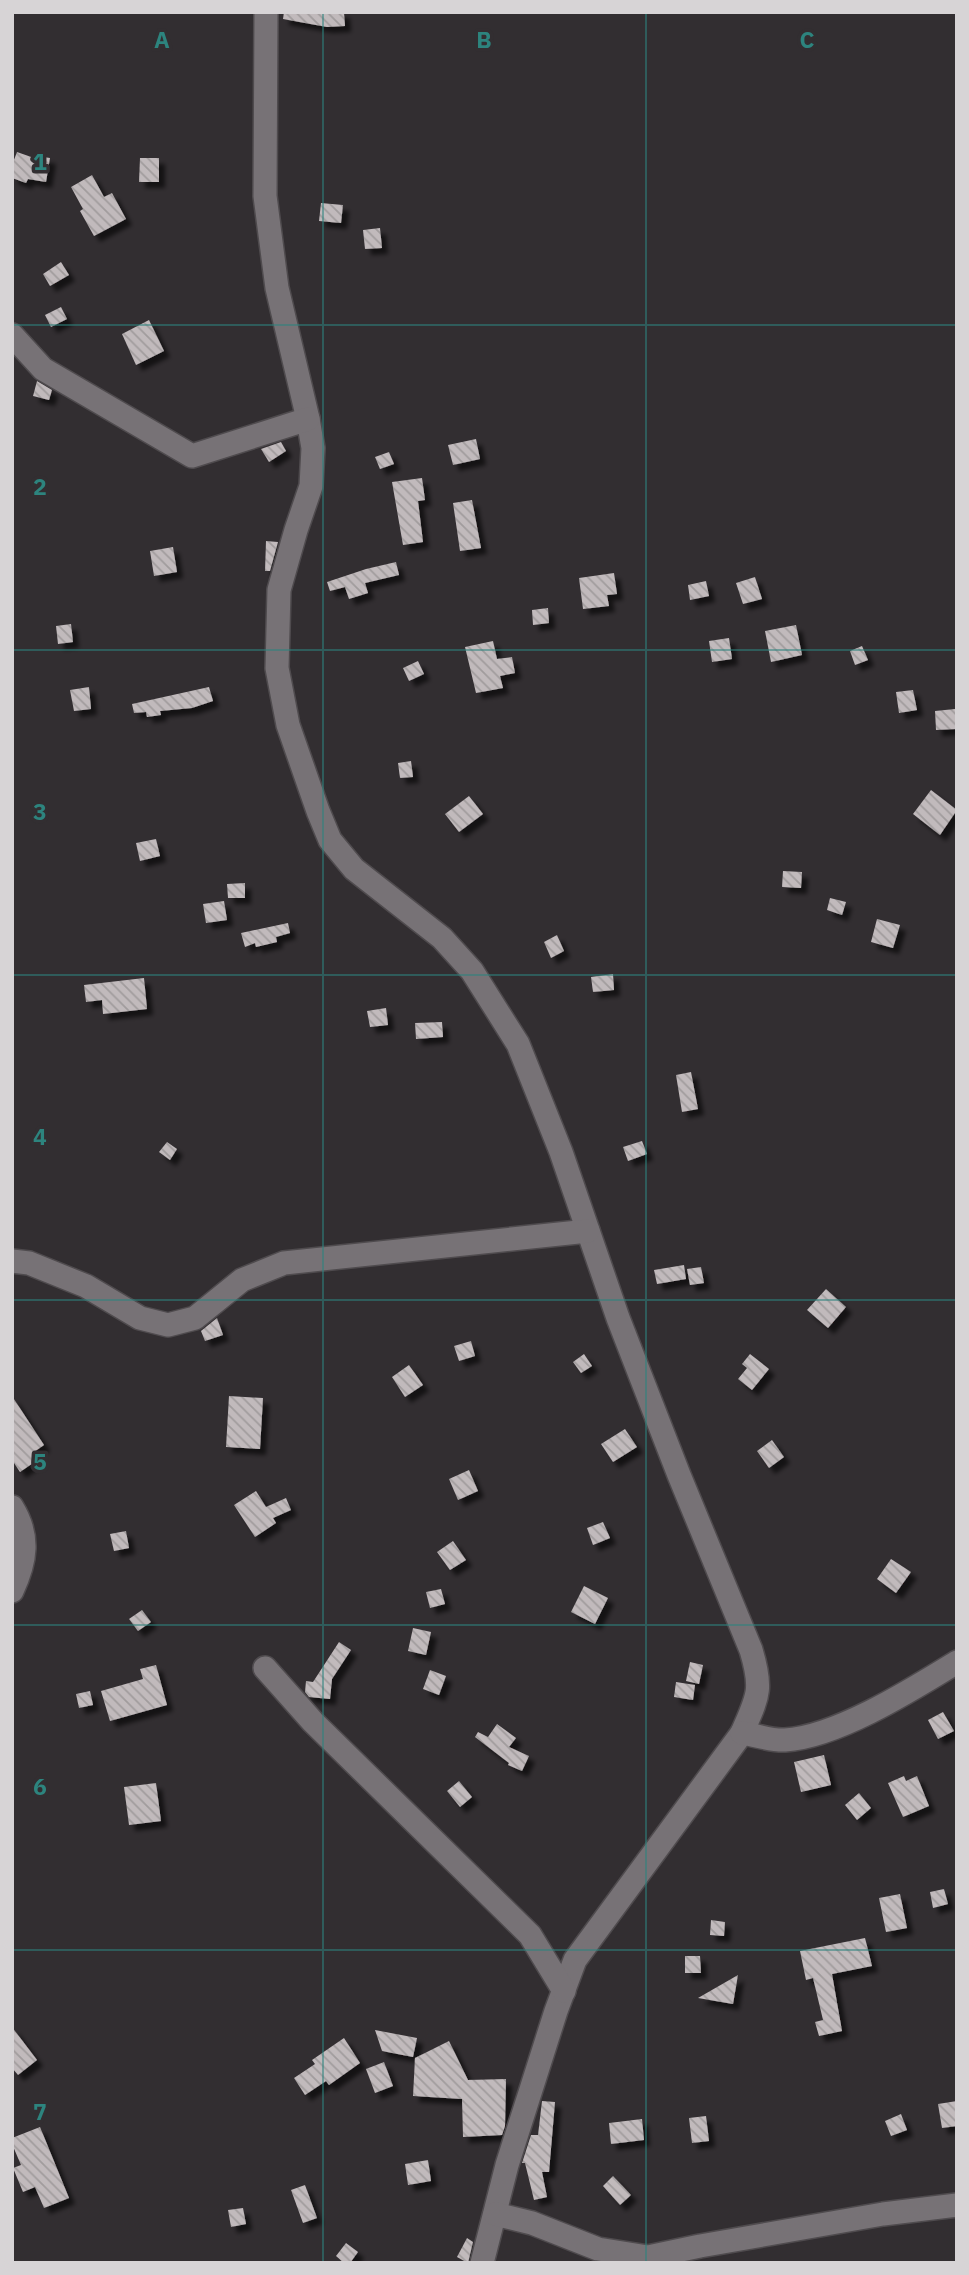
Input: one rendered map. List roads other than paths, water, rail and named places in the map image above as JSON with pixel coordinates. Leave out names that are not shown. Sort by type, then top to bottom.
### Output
[{"type":"street","points":[[266,12],[265,196],[277,288],[313,448],[311,486],[279,590],[277,668],[288,725],[330,840],[354,869],[442,938],[472,971],[518,1044],[561,1152],[618,1318],[678,1475],[751,1650],[759,1677],[758,1696],[743,1733],[575,1960],[507,2165],[482,2263]]},
{"type":"street","points":[[12,335],[43,369],[192,456],[308,419]]},
{"type":"street","points":[[12,1261],[29,1263],[86,1286],[140,1318],[168,1325],[195,1318],[242,1280],[284,1263],[589,1231]]},
{"type":"street","points":[[12,1507],[22,1522],[26,1550],[12,1591]]},
{"type":"street","points":[[743,1733],[785,1740],[822,1732],[881,1707],[957,1662]]},
{"type":"street","points":[[265,1668],[313,1722],[530,1934],[564,1991]]},
{"type":"street","points":[[495,2214],[532,2223],[598,2249],[648,2257],[883,2214],[957,2205]]}]
